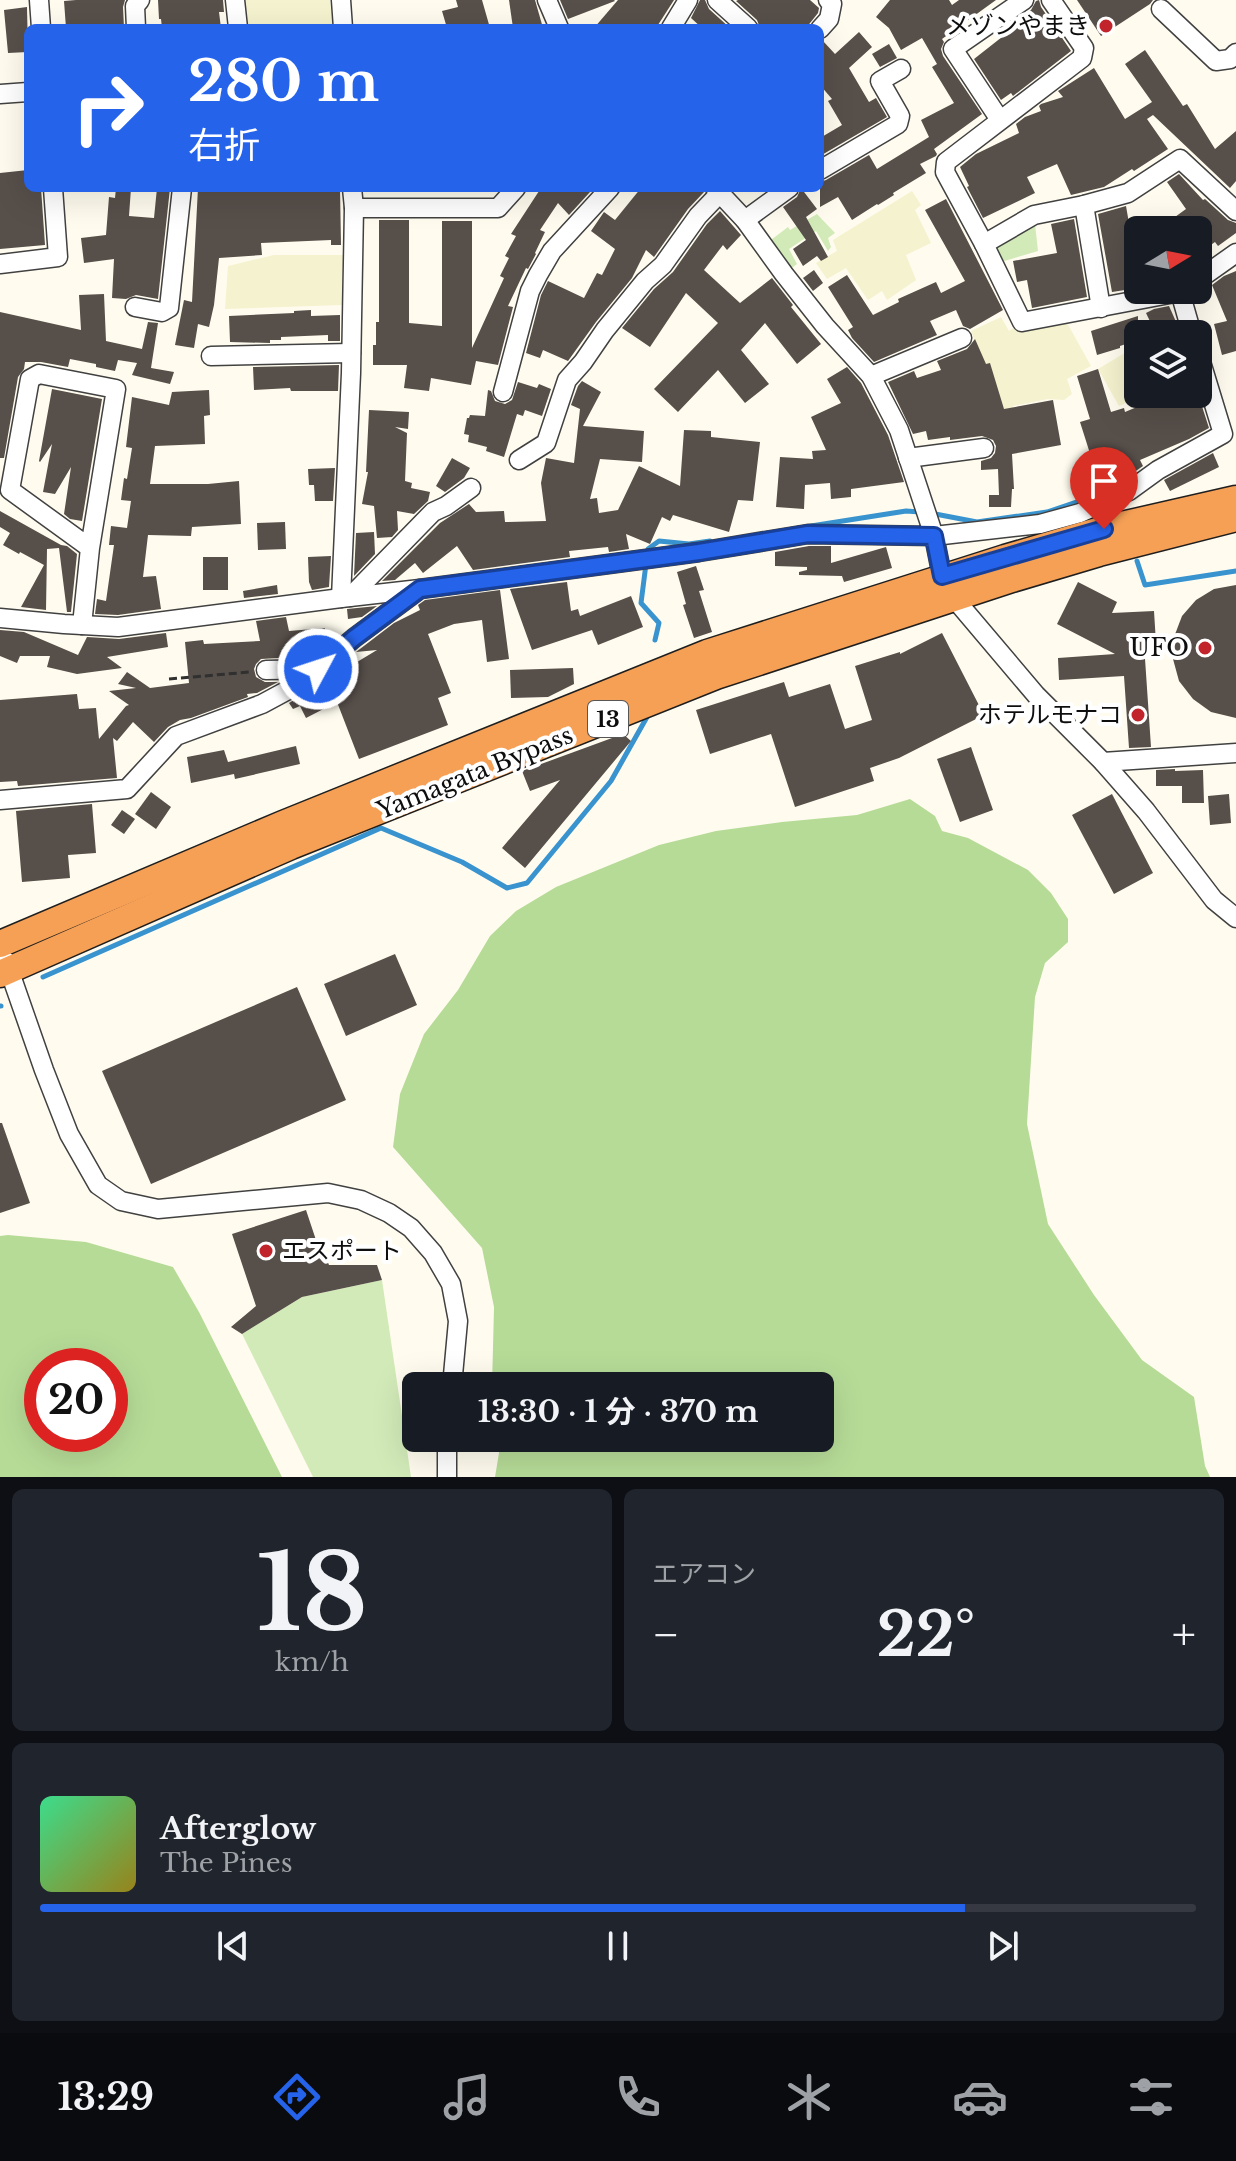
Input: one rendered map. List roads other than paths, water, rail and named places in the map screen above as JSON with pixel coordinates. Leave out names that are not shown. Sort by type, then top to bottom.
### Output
[{"type":"highway","name":"Yamagata Bypass","points":[[5,972],[291,846],[716,676],[1104,529],[1236,499]]},
{"type":"highway","name":"Yamagata Bypass","points":[[0,944],[283,824],[707,653],[948,587],[1236,518]]},
{"type":"street","points":[[39,0],[41,24]]},
{"type":"street","points":[[136,24],[135,6],[140,0]]},
{"type":"street","points":[[235,0],[238,24]]},
{"type":"street","points":[[341,0],[343,24]]},
{"type":"street","points":[[547,0],[557,24]]},
{"type":"street","points":[[673,24],[688,0]]},
{"type":"street","points":[[717,0],[744,24]]},
{"type":"street","points":[[1000,120],[953,49],[1024,0]]},
{"type":"street","points":[[1051,0],[1084,48],[1082,58],[946,162],[945,172],[1022,322],[1124,303]]},
{"type":"street","points":[[824,25],[829,19],[831,1]]},
{"type":"street","points":[[1161,9],[1216,61],[1230,59],[1236,53]]},
{"type":"street","points":[[824,168],[898,124],[900,116],[880,81],[901,69]]},
{"type":"street","points":[[0,94],[24,92]]},
{"type":"street","points":[[984,244],[1034,215],[1128,193],[1180,159],[1236,211]]},
{"type":"street","points":[[0,264],[58,257],[53,192]]},
{"type":"street","points":[[135,307],[162,312],[169,308],[182,192]]},
{"type":"street","points":[[346,597],[352,192]]},
{"type":"street","points":[[354,208],[498,208],[512,192]]},
{"type":"street","points":[[503,392],[530,291],[538,275],[552,251],[606,192]]},
{"type":"street","points":[[519,460],[546,443],[567,380],[645,281],[663,265],[716,192]]},
{"type":"street","points":[[720,192],[745,220],[800,294],[871,376],[899,430],[948,587],[1036,695],[1103,762],[1146,811],[1214,900],[1236,918]]},
{"type":"street","points":[[745,220],[784,192]]},
{"type":"street","points":[[1084,205],[1101,308]]},
{"type":"street","points":[[1212,270],[1236,253]]},
{"type":"street","points":[[871,376],[962,338]]},
{"type":"street","points":[[211,356],[351,353]]},
{"type":"street","points":[[82,625],[90,548],[116,389],[39,374],[30,379],[10,490],[90,548]]},
{"type":"street","points":[[0,618],[118,627],[642,560],[929,519],[1040,524],[1080,513],[1129,491],[1158,470],[1229,434],[1212,389]]},
{"type":"street","points":[[908,458],[984,448]]},
{"type":"street","points":[[346,597],[433,512],[471,488]]},
{"type":"street","points":[[0,800],[127,789],[176,736],[262,704],[301,683],[354,638],[420,589]]},
{"type":"street","points":[[266,670],[318,669]]},
{"type":"street","points":[[1103,762],[1236,753]]},
{"type":"street","points":[[0,944],[5,972],[69,1134],[98,1185],[121,1201],[158,1209],[328,1193],[361,1200],[389,1213],[411,1228],[433,1253],[451,1284],[458,1321],[453,1372]]},
{"type":"street","points":[[447,1452],[447,1477]]},
{"type":"waterway","points":[[930,513],[977,522],[1047,512],[1103,493]]},
{"type":"waterway","points":[[811,526],[906,511],[920,512]]},
{"type":"waterway","points":[[648,554],[648,549],[659,541],[689,544],[710,541]]},
{"type":"waterway","points":[[1137,561],[1145,585],[1236,571]]},
{"type":"waterway","points":[[646,564],[641,603],[659,623],[655,640]]},
{"type":"waterway","points":[[43,977],[381,828],[462,862],[507,888],[527,883],[611,781],[647,717]]},
{"type":"place","name":"メゾンやまき","points":[[1106,26]]},
{"type":"place","name":"UFO","points":[[1205,648]]},
{"type":"place","name":"ホテルモナコ","points":[[1138,715]]},
{"type":"place","name":"エスポート","points":[[266,1251]]}]
